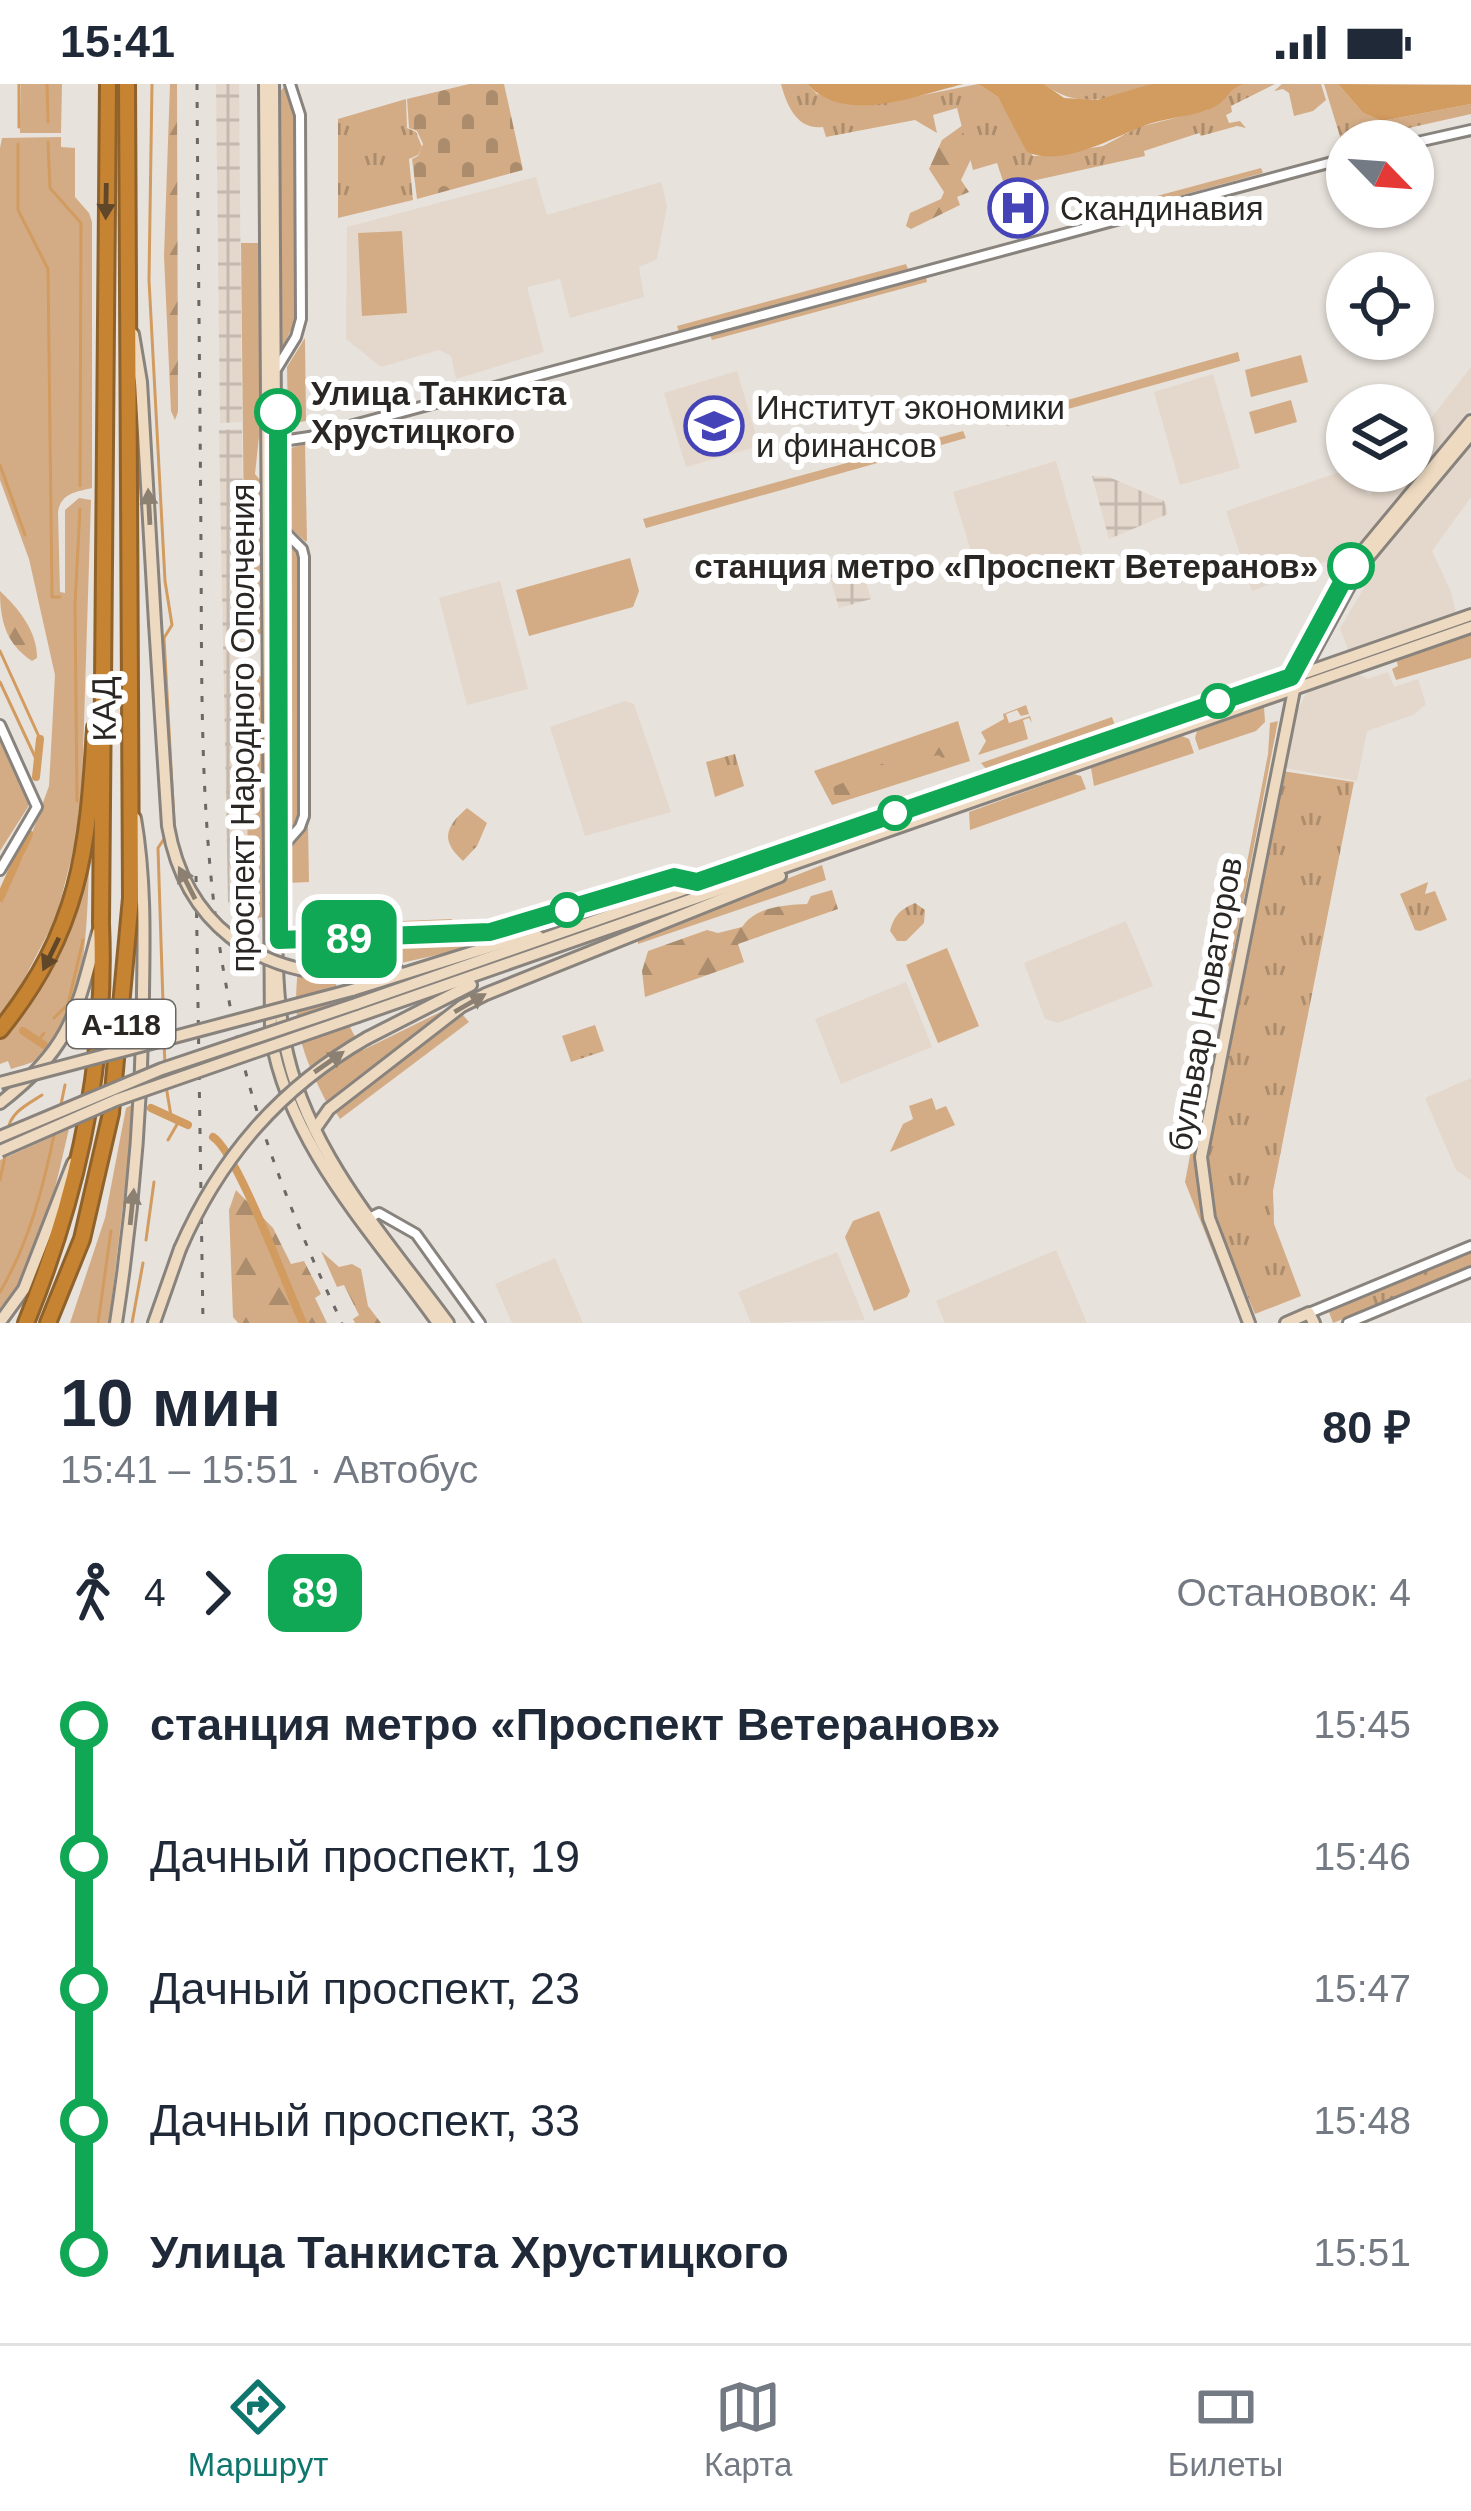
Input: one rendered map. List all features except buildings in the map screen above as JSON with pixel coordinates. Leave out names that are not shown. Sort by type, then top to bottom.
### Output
[{"type":"highway","name":"КАД","points":[[26,1323],[56,1245],[85,1136],[103,985],[108,84]]},
{"type":"highway","name":"КАД","points":[[48,1323],[82,1239],[111,1113],[127,956],[133,805],[128,84]]},
{"type":"highway","points":[[0,1030],[55,947],[78,884],[87,842],[105,664]]},
{"type":"main road","name":"проспект Народного Ополчения","points":[[269,84],[277,368],[273,442],[278,525],[279,851],[270,1020],[281,1081],[305,1137],[448,1323]]},
{"type":"main road","name":"проспект Народного Ополчения","points":[[269,84],[275,940],[284,1040],[315,1130],[367,1220],[438,1323]]},
{"type":"main road","points":[[128,304],[141,382],[168,826],[178,866],[197,902],[233,940],[291,968],[352,975],[431,967]]},
{"type":"main road","name":"бульвар Новаторов","points":[[1249,1323],[1209,1218],[1201,1157],[1295,680],[1353,563],[1471,421]]},
{"type":"main road","name":"бульвар Новаторов","points":[[1295,680],[1359,568],[1471,434]]},
{"type":"main road","points":[[0,1151],[116,1100],[786,869],[1471,615]]},
{"type":"main road","points":[[0,1138],[162,1069],[575,924],[1295,680],[1471,627]]},
{"type":"main road","points":[[1321,635],[1323,650],[1337,661]]},
{"type":"main road","points":[[116,1323],[134,1192],[142,1056],[142,855],[133,805]]},
{"type":"main road","points":[[315,1130],[329,1108],[462,1006],[764,885],[786,869]]},
{"type":"main road","points":[[275,940],[490,932],[674,877],[697,882]]},
{"type":"main road","points":[[0,1103],[35,1074],[64,1040],[81,1001],[100,922]]},
{"type":"main road","points":[[0,1083],[431,967],[521,937],[548,936]]},
{"type":"main road","points":[[158,1323],[180,1249],[202,1201],[254,1126],[295,1088],[367,1038],[501,969]]},
{"type":"main road","points":[[0,1322],[25,1289],[85,1136]]},
{"type":"main road","points":[[1286,1323],[1312,1318]]},
{"type":"street","points":[[277,368],[301,319],[300,115],[290,84]]},
{"type":"street","points":[[1434,138],[1471,130]]},
{"type":"street","points":[[273,442],[313,436],[1326,164]]},
{"type":"street","points":[[278,525],[304,557],[304,816],[279,851]]},
{"type":"street","points":[[0,725],[37,807],[0,870]]},
{"type":"street","points":[[367,1220],[380,1213],[409,1227],[480,1323]]},
{"type":"street","points":[[1312,1318],[1471,1246]]},
{"type":"street","points":[[1348,1323],[1471,1272]]},
{"type":"shaded area","points":[[216,84],[239,84],[242,422],[220,423]]},
{"type":"shaded area","points":[[807,84],[964,84],[861,105],[823,97]]},
{"type":"shaded area","points":[[978,84],[1044,84],[1064,98],[1097,100],[1151,84],[1244,84],[1209,109],[1152,123],[1074,153],[1042,156],[1027,152],[998,97]]},
{"type":"shaded area","points":[[1338,84],[1471,85],[1471,104],[1387,120],[1363,113]]},
{"type":"shaded area","points":[[536,177],[547,215],[661,182],[667,206],[657,259],[639,267],[644,297],[570,318],[560,279],[527,287],[544,352],[456,379],[451,356],[439,350],[381,367],[346,339],[347,227]]},
{"type":"shaded area","points":[[1471,367],[1471,409],[1434,454],[1434,414]]},
{"type":"shaded area","name":"Институт экономики и финансов","points":[[737,371],[759,446],[686,467],[664,393]]},
{"type":"shaded area","points":[[1213,374],[1240,468],[1180,485],[1154,392]]},
{"type":"shaded area","points":[[242,429],[248,897],[228,903],[219,430]]},
{"type":"shaded area","points":[[1471,437],[1471,497],[1432,551],[1456,613],[1348,650],[1340,628],[1364,588],[1375,553],[1425,492],[1434,492],[1434,482]]},
{"type":"shaded area","points":[[1056,461],[1082,553],[982,588],[953,492]]},
{"type":"shaded area","points":[[1092,476],[1109,477],[1164,501],[1168,514],[1109,539]]},
{"type":"shaded area","points":[[1326,477],[1326,492],[1403,492],[1356,549],[1252,591],[1226,511]]},
{"type":"shaded area","points":[[859,559],[871,599],[839,608],[827,569]]},
{"type":"shaded area","points":[[500,581],[528,689],[467,705],[439,598]]},
{"type":"shaded area","points":[[1388,672],[1394,687],[1418,679],[1426,704],[1413,715],[1367,731],[1357,781],[1285,768],[1294,718],[1306,693],[1358,674],[1368,679]]},
{"type":"shaded area","points":[[625,701],[634,704],[671,812],[585,836],[550,727]]},
{"type":"shaded area","points":[[1126,921],[1153,986],[1058,1023],[1045,1019],[1024,963]]},
{"type":"shaded area","points":[[906,982],[932,1047],[841,1084],[815,1019]]},
{"type":"shaded area","points":[[1471,1078],[1471,1180],[1456,1170],[1425,1098]]},
{"type":"shaded area","points":[[1056,1250],[1087,1323],[945,1323],[936,1301]]},
{"type":"shaded area","points":[[837,1252],[865,1320],[751,1323],[738,1292]]},
{"type":"shaded area","points":[[555,1258],[583,1323],[512,1323],[495,1284]]},
{"type":"green space","points":[[21,84],[46,84],[47,123],[48,84],[62,84],[61,133],[20,133]]},
{"type":"green space","points":[[170,84],[177,84],[175,420],[164,256]]},
{"type":"green space","points":[[469,84],[504,84],[523,170],[417,199],[412,159],[423,144],[417,131],[409,128],[407,99]]},
{"type":"green space","points":[[781,84],[807,84],[817,94],[888,102],[978,84],[998,97],[1033,156],[1042,156],[1103,146],[1139,127],[1207,110],[1239,84],[1275,84],[1231,106],[1232,112],[1226,115],[1229,123],[1240,121],[1246,128],[1199,133],[1144,151],[1145,156],[1005,187],[997,163],[973,170],[957,108],[933,115],[937,133],[915,120],[826,137],[823,127],[806,125],[794,115]]},
{"type":"green space","points":[[1044,84],[1151,84],[1083,100]]},
{"type":"green space","points":[[1282,84],[1321,84],[1326,100],[1313,111],[1294,116],[1289,93],[1274,91]]},
{"type":"green space","points":[[1324,84],[1338,84],[1363,113],[1380,120],[1335,120]]},
{"type":"green space","points":[[284,87],[295,114],[296,319],[282,349],[277,95]]},
{"type":"green space","points":[[406,99],[407,128],[416,132],[422,147],[409,159],[413,200],[338,218],[338,119]]},
{"type":"green space","points":[[1471,104],[1471,114],[1434,122],[1387,120]]},
{"type":"green space","points":[[970,120],[1000,161],[972,157],[961,180],[969,192],[957,197],[960,205],[911,229],[906,226],[910,213],[941,199],[944,192],[929,169],[942,140]]},
{"type":"green space","points":[[61,137],[61,147],[75,148],[75,197],[92,222],[92,488],[66,497],[58,512],[60,592],[65,593],[65,510],[79,498],[91,500],[82,786],[75,844],[56,918],[12,1002],[26,1010],[54,965],[89,867],[87,914],[81,971],[66,1025],[37,1060],[11,1069],[8,1061],[0,1064],[0,903],[49,786],[55,675],[29,559],[0,480],[0,148],[2,138]]},
{"type":"green space","points":[[1261,168],[1263,173],[1102,217],[1101,211]]},
{"type":"green space","points":[[402,231],[407,313],[362,316],[358,233]]},
{"type":"green space","points":[[241,243],[262,243],[264,426],[260,427],[255,474],[261,481],[261,527],[266,536],[266,634],[245,634]]},
{"type":"green space","points":[[906,264],[908,269],[679,332],[677,326]]},
{"type":"green space","points":[[926,276],[927,282],[712,340],[710,335]]},
{"type":"green space","points":[[305,338],[306,421],[288,424],[287,367]]},
{"type":"green space","points":[[1238,352],[1240,361],[1007,426],[1004,418]]},
{"type":"green space","points":[[1301,355],[1308,382],[1251,397],[1245,370]]},
{"type":"green space","points":[[1291,400],[1297,422],[1255,434],[1249,412]]},
{"type":"green space","points":[[963,431],[966,438],[646,528],[643,519]]},
{"type":"green space","points":[[305,444],[306,542],[285,523],[284,460],[291,448]]},
{"type":"green space","points":[[282,537],[294,544],[300,558],[301,815],[285,835]]},
{"type":"green space","points":[[630,558],[639,591],[633,607],[529,636],[516,590]]},
{"type":"green space","points":[[0,591],[30,630],[37,658],[32,661],[6,631]]},
{"type":"green space","points":[[1471,633],[1471,658],[1396,680],[1392,669],[1398,666],[1396,659]]},
{"type":"green space","points":[[246,676],[266,676],[265,917],[254,918],[248,897]]},
{"type":"green space","points":[[1026,705],[1029,714],[1021,716],[1017,710],[1006,714],[1009,723],[1030,716],[1032,723],[1029,718],[1023,720],[1028,739],[978,755],[986,741],[981,732],[1004,719],[1003,714]]},
{"type":"green space","points":[[1264,707],[1265,722],[1256,731],[1199,750],[1197,731]]},
{"type":"green space","points":[[1112,717],[1115,726],[987,770],[981,763]]},
{"type":"green space","points":[[958,721],[970,761],[832,805],[814,771]]},
{"type":"green space","points":[[1278,721],[1228,981],[1224,981],[1270,723]]},
{"type":"green space","points":[[0,735],[28,807],[0,851]]},
{"type":"green space","points":[[960,735],[964,749],[877,775],[843,799],[835,796],[833,787],[852,775]]},
{"type":"green space","points":[[1182,736],[1189,739],[1194,753],[1094,786],[1091,768]]},
{"type":"green space","points":[[735,754],[744,786],[715,797],[706,762]]},
{"type":"green space","points":[[1282,771],[1354,782],[1273,1191],[1274,1224],[1301,1296],[1255,1314],[1214,1216],[1206,1158]]},
{"type":"green space","points":[[1074,774],[1081,776],[1086,789],[970,830],[969,812]]},
{"type":"green space","points":[[467,808],[487,823],[477,846],[463,861],[451,847],[448,834]]},
{"type":"green space","points":[[308,823],[309,882],[286,883],[287,849]]},
{"type":"green space","points":[[822,865],[826,880],[638,944],[638,938]]},
{"type":"green space","points":[[1428,882],[1425,894],[1435,891],[1447,920],[1415,930],[1400,894]]},
{"type":"green space","points":[[832,890],[838,909],[738,944],[744,962],[645,997],[642,971],[648,951],[707,930],[718,933],[742,927],[763,911],[807,904],[811,896]]},
{"type":"green space","points":[[915,903],[925,910],[924,923],[906,941],[897,941],[890,931],[894,921]]},
{"type":"green space","points":[[452,919],[450,930],[351,934],[351,923]]},
{"type":"green space","points":[[462,941],[464,949],[383,967],[335,970],[343,1012],[363,1050],[479,993],[451,1008],[327,1103],[298,1027],[301,946]]},
{"type":"green space","points":[[947,948],[979,1026],[938,1043],[906,965]]},
{"type":"green space","points":[[462,1014],[469,1022],[340,1119],[335,1111]]},
{"type":"green space","points":[[595,1025],[604,1051],[571,1062],[562,1036]]},
{"type":"green space","points":[[1202,1092],[1206,1094],[1198,1141],[1198,1188],[1225,1283],[1185,1182]]},
{"type":"green space","points":[[932,1098],[936,1110],[946,1106],[955,1125],[890,1152],[903,1124],[913,1119],[909,1106]]},
{"type":"green space","points":[[135,1103],[109,1323],[70,1323],[105,1218],[126,1108]]},
{"type":"green space","points":[[69,1129],[36,1249],[0,1315],[0,1160]]},
{"type":"green space","points":[[236,1190],[273,1228],[291,1264],[304,1261],[321,1294],[315,1298],[327,1323],[238,1323],[233,1317],[229,1210]]},
{"type":"green space","points":[[879,1211],[910,1291],[907,1297],[874,1311],[845,1237],[853,1221]]},
{"type":"green space","points":[[321,1251],[339,1267],[352,1264],[361,1269],[368,1306],[381,1323],[355,1323],[359,1315],[344,1285],[337,1287]]},
{"type":"green space","points":[[1471,1253],[1471,1267],[1333,1323],[1329,1312]]},
{"type":"waterway","points":[[19,84],[19,127]]},
{"type":"waterway","points":[[47,84],[48,122]]},
{"type":"waterway","points":[[152,84],[149,280],[165,581],[172,625],[164,638],[174,822]]},
{"type":"waterway","points":[[48,142],[50,188],[81,223],[80,486]]},
{"type":"waterway","points":[[18,144],[18,210],[48,269],[52,597],[60,597]]},
{"type":"waterway","points":[[0,465],[25,535]]},
{"type":"waterway","points":[[77,801],[75,605],[80,509]]},
{"type":"waterway","points":[[0,651],[40,739]]},
{"type":"waterway","points":[[0,682],[37,761]]},
{"type":"waterway","points":[[36,777],[40,739]]},
{"type":"waterway","points":[[0,898],[29,834]]},
{"type":"waterway","points":[[164,1034],[158,848],[166,836]]},
{"type":"waterway","points":[[54,1018],[68,1004],[83,940]]},
{"type":"waterway","points":[[23,1031],[44,1045]]},
{"type":"waterway","points":[[38,1041],[44,1033]]},
{"type":"waterway","points":[[164,1044],[165,1064]]},
{"type":"waterway","points":[[60,1109],[65,1085]]},
{"type":"waterway","points":[[166,1086],[171,1116]]},
{"type":"waterway","points":[[8,1131],[16,1114],[42,1095]]},
{"type":"waterway","points":[[151,1108],[188,1125]]},
{"type":"waterway","points":[[168,1140],[179,1121]]},
{"type":"waterway","points":[[0,1292],[34,1213],[55,1130]]},
{"type":"waterway","points":[[213,1137],[248,1193],[303,1323]]},
{"type":"waterway","points":[[0,1180],[6,1152]]},
{"type":"waterway","points":[[146,1240],[154,1182]]},
{"type":"waterway","points":[[98,1323],[111,1231]]},
{"type":"waterway","points":[[132,1323],[143,1263]]},
{"type":"railway","points":[[197,84],[202,713],[211,880],[227,990],[259,1118],[305,1242],[342,1323]]},
{"type":"railway","points":[[196,876],[203,1323]]},
{"type":"bus line","name":"89","points":[[278,412],[279,940],[490,932],[674,877],[697,882],[1291,677],[1351,566]]},
{"type":"place","name":"Скандинавия","points":[[1018,208]]},
{"type":"place","name":"Улица Танкиста Хрустицкого","points":[[278,412]]},
{"type":"place","name":"Институт экономики и финансов","points":[[714,426]]},
{"type":"place","name":"станция метро «Проспект Ветеранов»","points":[[1351,566]]}]
